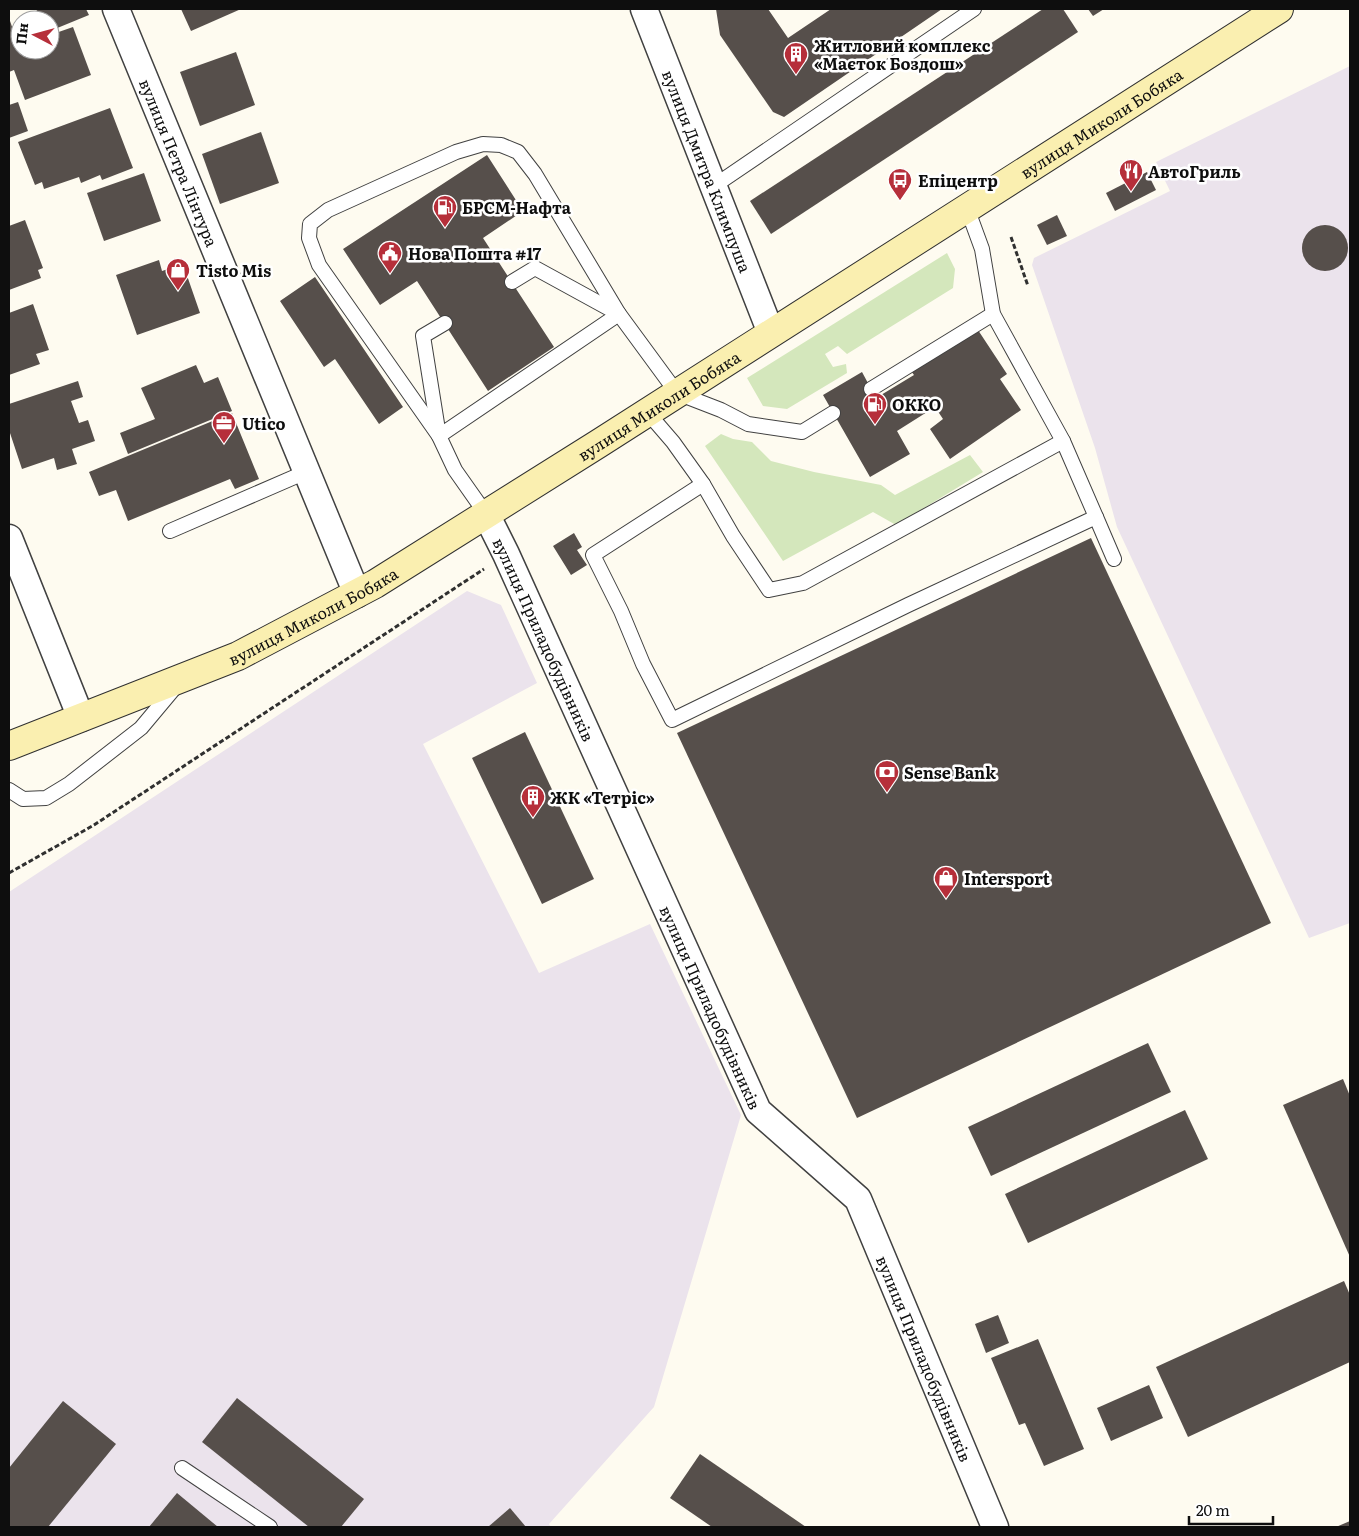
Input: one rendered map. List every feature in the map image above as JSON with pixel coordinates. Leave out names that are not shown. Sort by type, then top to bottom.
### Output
[{"type":"street","name":"вулиця Петра Лінтура","points":[[116,9],[357,594]]},
{"type":"street","name":"вулиця Дмитра Климпуша","points":[[644,9],[771,333]]},
{"type":"street","name":"вулиця Миколи Бобяка","points":[[9,746],[238,656],[357,594],[648,413],[1279,9]]},
{"type":"street","name":"вулиця Приладобудівників","points":[[486,514],[506,554],[758,1111],[858,1199],[995,1527]]},
{"type":"street","points":[[9,538],[81,718]]},
{"type":"lane","points":[[714,186],[974,9]]},
{"type":"lane","points":[[486,514],[455,470],[439,436],[319,265],[309,238],[310,224],[328,210],[456,152],[482,144],[501,145],[518,152],[535,174],[619,314],[677,393],[721,410],[748,424],[802,432],[833,413]]},
{"type":"lane","points":[[967,208],[982,249],[993,314],[1062,441],[1114,559]]},
{"type":"lane","points":[[512,282],[535,268],[619,314]]},
{"type":"lane","points":[[439,436],[619,314]]},
{"type":"lane","points":[[871,389],[993,314]]},
{"type":"lane","points":[[439,436],[423,336],[444,323]]},
{"type":"lane","points":[[648,413],[673,442],[703,484],[733,536],[769,590],[803,583],[1062,441]]},
{"type":"lane","points":[[170,531],[306,472]]},
{"type":"lane","points":[[703,484],[593,555],[621,611],[643,664],[672,720],[1096,516]]},
{"type":"lane","points":[[9,790],[23,799],[46,798],[70,784],[141,728],[184,677]]},
{"type":"lane","points":[[182,1468],[270,1527]]},
{"type":"path","points":[[1011,237],[1028,286]]},
{"type":"path","points":[[9,873],[94,825],[506,554]]},
{"type":"shaded area","points":[[1350,66],[1350,923],[1309,938],[1117,527],[1095,448],[1032,265],[1034,258],[1170,191],[1156,162]]},
{"type":"shaded area","points":[[467,591],[501,605],[537,683],[423,744],[539,973],[650,924],[741,1115],[654,1407],[549,1524],[551,1527],[9,1527],[9,892]]},
{"type":"green space","points":[[947,253],[955,269],[953,288],[847,354],[838,346],[825,354],[833,367],[846,364],[847,373],[787,409],[763,406],[747,378]]},
{"type":"green space","points":[[721,434],[733,439],[752,442],[771,461],[814,472],[881,485],[895,495],[970,455],[983,472],[896,525],[873,512],[783,561],[705,446]]},
{"type":"building","points":[[86,9],[89,15],[60,27],[60,10],[36,10]]},
{"type":"building","points":[[181,9],[241,9],[191,31]]},
{"type":"building","name":"Житловий комплекс «Маєток Боздош»","points":[[716,9],[768,9],[788,38],[831,9],[942,9],[784,117],[773,112],[720,35]]},
{"type":"building","points":[[1043,9],[1063,9],[1078,32],[771,234],[750,201]]},
{"type":"building","points":[[1088,9],[1104,9],[1093,16]]},
{"type":"building","points":[[9,18],[10,60],[60,60],[60,32],[73,27],[91,75],[25,100],[14,70],[9,72]]},
{"type":"building","points":[[236,52],[255,105],[200,126],[180,72]]},
{"type":"building","points":[[18,102],[28,131],[9,138],[9,105]]},
{"type":"building","points":[[110,108],[133,168],[102,180],[100,175],[81,183],[79,177],[44,189],[42,182],[35,185],[18,142]]},
{"type":"building","points":[[261,132],[279,183],[220,204],[202,154]]},
{"type":"building","points":[[487,155],[523,211],[483,238],[554,347],[488,391],[417,281],[380,305],[343,249]]},
{"type":"building","name":"АвтоГриль","points":[[1147,172],[1156,190],[1115,211],[1106,193]]},
{"type":"building","points":[[144,173],[161,221],[104,241],[87,193]]},
{"type":"building","points":[[1057,215],[1067,236],[1047,245],[1037,225]]},
{"type":"building","points":[[25,220],[43,268],[38,270],[41,278],[9,290],[9,226]]},
{"type":"building","points":[[1320,225],[1330,225],[1344,235],[1348,248],[1344,261],[1338,267],[1330,271],[1320,271],[1306,261],[1302,253],[1302,243],[1312,229]]},
{"type":"building","points":[[159,260],[162,271],[183,264],[200,313],[137,335],[116,275]]},
{"type":"building","points":[[315,277],[403,407],[379,424],[335,359],[324,367],[280,301]]},
{"type":"building","points":[[33,304],[49,350],[36,354],[40,364],[9,375],[9,313]]},
{"type":"building","points":[[976,327],[1007,374],[1000,379],[1021,410],[950,459],[930,429],[943,419],[935,407],[897,431],[910,454],[870,477],[823,395],[862,372],[876,398],[914,375],[911,371]]},
{"type":"building","points":[[196,365],[204,383],[218,377],[232,411],[128,454],[120,433],[155,419],[141,388]]},
{"type":"building","points":[[78,381],[83,397],[71,401],[79,423],[88,420],[95,441],[72,449],[77,464],[57,470],[54,458],[22,469],[9,430],[9,404]]},
{"type":"building","points":[[232,413],[259,479],[235,489],[230,479],[128,521],[116,490],[99,496],[89,472]]},
{"type":"building","points":[[574,533],[582,547],[577,550],[587,565],[571,575],[553,546]]},
{"type":"building","points":[[1091,538],[1271,923],[857,1118],[677,733]]},
{"type":"building","name":"ЖК «Тетріс»","points":[[525,732],[594,879],[542,904],[472,758]]},
{"type":"building","points":[[1148,1043],[1171,1092],[991,1176],[968,1127]]},
{"type":"building","points":[[1343,1079],[1350,1096],[1350,1257],[1283,1105]]},
{"type":"building","points":[[1185,1110],[1208,1159],[1028,1243],[1005,1194]]},
{"type":"building","points":[[1344,1281],[1350,1295],[1350,1362],[1188,1437],[1156,1367]]},
{"type":"building","points":[[998,1315],[1009,1343],[986,1353],[975,1324]]},
{"type":"building","points":[[1038,1339],[1084,1449],[1044,1466],[1025,1423],[1019,1425],[991,1358]]},
{"type":"building","points":[[1149,1385],[1163,1418],[1111,1441],[1097,1408]]},
{"type":"building","points":[[237,1398],[364,1499],[341,1527],[309,1527],[202,1442]]},
{"type":"building","points":[[63,1401],[116,1444],[48,1527],[9,1527],[9,1468]]},
{"type":"building","points":[[700,1454],[806,1527],[712,1527],[670,1498]]},
{"type":"building","points":[[177,1493],[218,1527],[149,1527]]},
{"type":"building","points":[[510,1508],[526,1527],[488,1527]]},
{"type":"building","points":[[1350,1521],[1350,1527],[1336,1527]]},
{"type":"place","name":"Житловий комплекс «Маєток Боздош»","points":[[796,75]]},
{"type":"place","name":"АвтоГриль","points":[[1131,192]]},
{"type":"place","name":"Епіцентр","points":[[900,201]]},
{"type":"place","name":"БРСМ-Нафта","points":[[445,228]]},
{"type":"place","name":"Нова Пошта #17","points":[[390,274]]},
{"type":"place","name":"Tisto Mis","points":[[178,291]]},
{"type":"place","name":"ОККО","points":[[875,425]]},
{"type":"place","name":"Utico","points":[[224,444]]},
{"type":"place","name":"Sense Bank","points":[[887,793]]},
{"type":"place","name":"ЖК «Тетріс»","points":[[533,818]]},
{"type":"place","name":"Intersport","points":[[946,899]]}]
